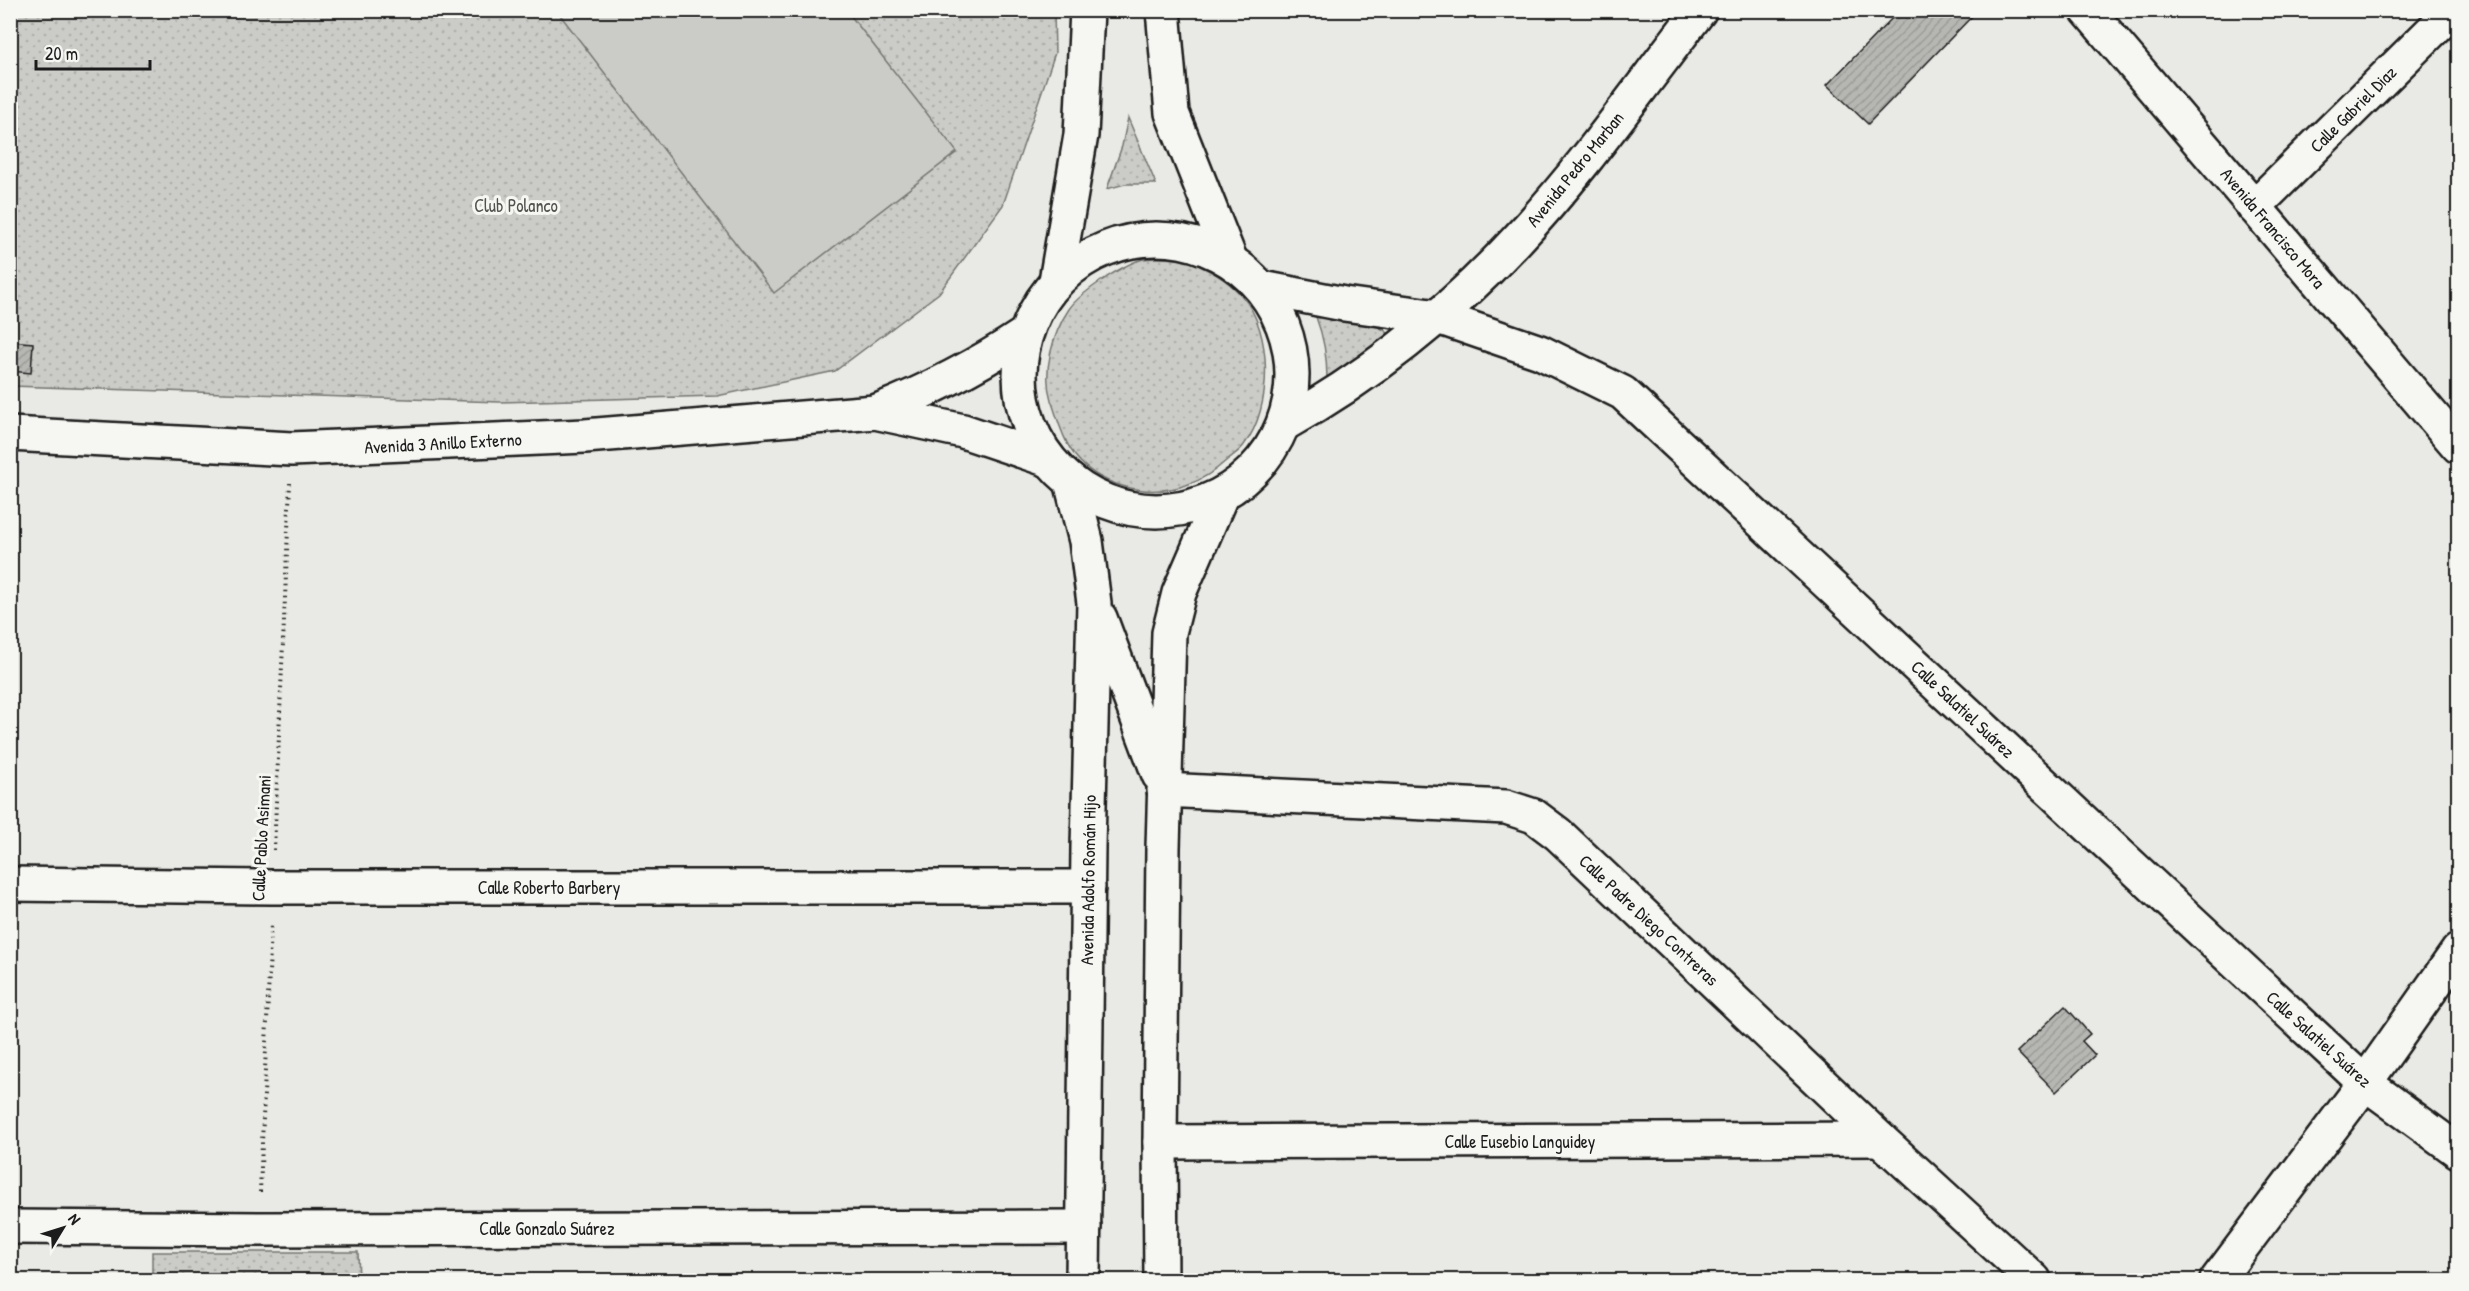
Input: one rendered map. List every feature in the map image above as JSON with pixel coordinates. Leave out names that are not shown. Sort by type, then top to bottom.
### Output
[{"type":"street","points":[[1056,281],[1081,135],[1087,10]]},
{"type":"street","points":[[1161,1281],[1160,1142],[1164,790],[1169,633],[1179,593],[1221,496],[1247,477],[1268,453],[1284,424],[1292,390],[1291,353],[1281,319],[1262,288],[1230,259],[1172,113],[1163,10]]},
{"type":"street","name":"Avenida Pedro Marban","points":[[1284,424],[1329,399],[1388,357],[1438,317],[1515,242],[1580,165],[1700,10]]},
{"type":"street","name":"Avenida Francisco Mora","points":[[2087,10],[2458,446]]},
{"type":"street","name":"Calle Gabriel Diaz","points":[[2254,207],[2452,10]]},
{"type":"street","name":"Avenida Adolfo Román Hijo","points":[[1083,1281],[1094,603],[1086,541],[1060,471],[1028,421],[1019,378],[1025,333],[1037,305],[1056,281],[1093,252],[1138,239],[1186,241],[1230,259]]},
{"type":"street","points":[[1262,288],[1344,304],[1438,317]]},
{"type":"street","name":"Calle Salatiel Suárez","points":[[1438,317],[1540,352],[1623,393],[2365,1083],[2458,1151]]},
{"type":"street","name":"Avenida 3 Anillo Externo","points":[[874,412],[952,378],[990,357],[1025,333]]},
{"type":"street","name":"Avenida 3 Anillo Externo","points":[[10,434],[292,449],[585,436],[874,412],[963,430],[1060,471],[1106,501],[1144,510],[1183,509],[1221,496]]},
{"type":"street","points":[[1094,603],[1164,790]]},
{"type":"street","name":"Calle Padre Diego Contreras","points":[[1164,790],[1506,807],[1533,816],[1558,834],[1880,1139],[2034,1281]]},
{"type":"street","name":"Calle Roberto Barbery","points":[[10,884],[272,887],[1088,887]]},
{"type":"street","points":[[2217,1281],[2365,1083],[2458,951]]},
{"type":"street","name":"Calle Eusebio Languidey","points":[[1160,1142],[1880,1139]]},
{"type":"street","name":"Calle Gonzalo Suárez","points":[[10,1227],[259,1229],[1084,1227]]},
{"type":"path","name":"Calle Pablo Asimani","points":[[259,1229],[292,449]]},
{"type":"green space","name":"Club Polanco","points":[[11,11],[1054,11],[1055,53],[1003,205],[939,293],[835,371],[717,396],[500,402],[11,386]]},
{"type":"green space","points":[[557,11],[847,11],[957,152],[774,293]]},
{"type":"green space","points":[[1128,118],[1156,184],[1125,184],[1107,189],[1122,146]]},
{"type":"green space","points":[[1145,259],[1185,259],[1229,284],[1242,296],[1252,311],[1264,349],[1266,370],[1260,411],[1254,429],[1242,447],[1205,477],[1189,484],[1157,490],[1124,487],[1094,473],[1081,463],[1068,444],[1049,389],[1049,365],[1054,341],[1063,319],[1074,303],[1122,268]]},
{"type":"green space","points":[[1316,317],[1366,323],[1390,335],[1341,371],[1327,378],[1324,347]]},
{"type":"green space","points":[[152,1252],[358,1252],[359,1280],[152,1280]]},
{"type":"building","points":[[1900,10],[1978,10],[1868,124],[1827,85]]},
{"type":"building","points":[[10,341],[33,343],[31,373],[10,371]]},
{"type":"building","points":[[2065,1006],[2090,1034],[2082,1041],[2095,1055],[2056,1092],[2017,1052]]}]
